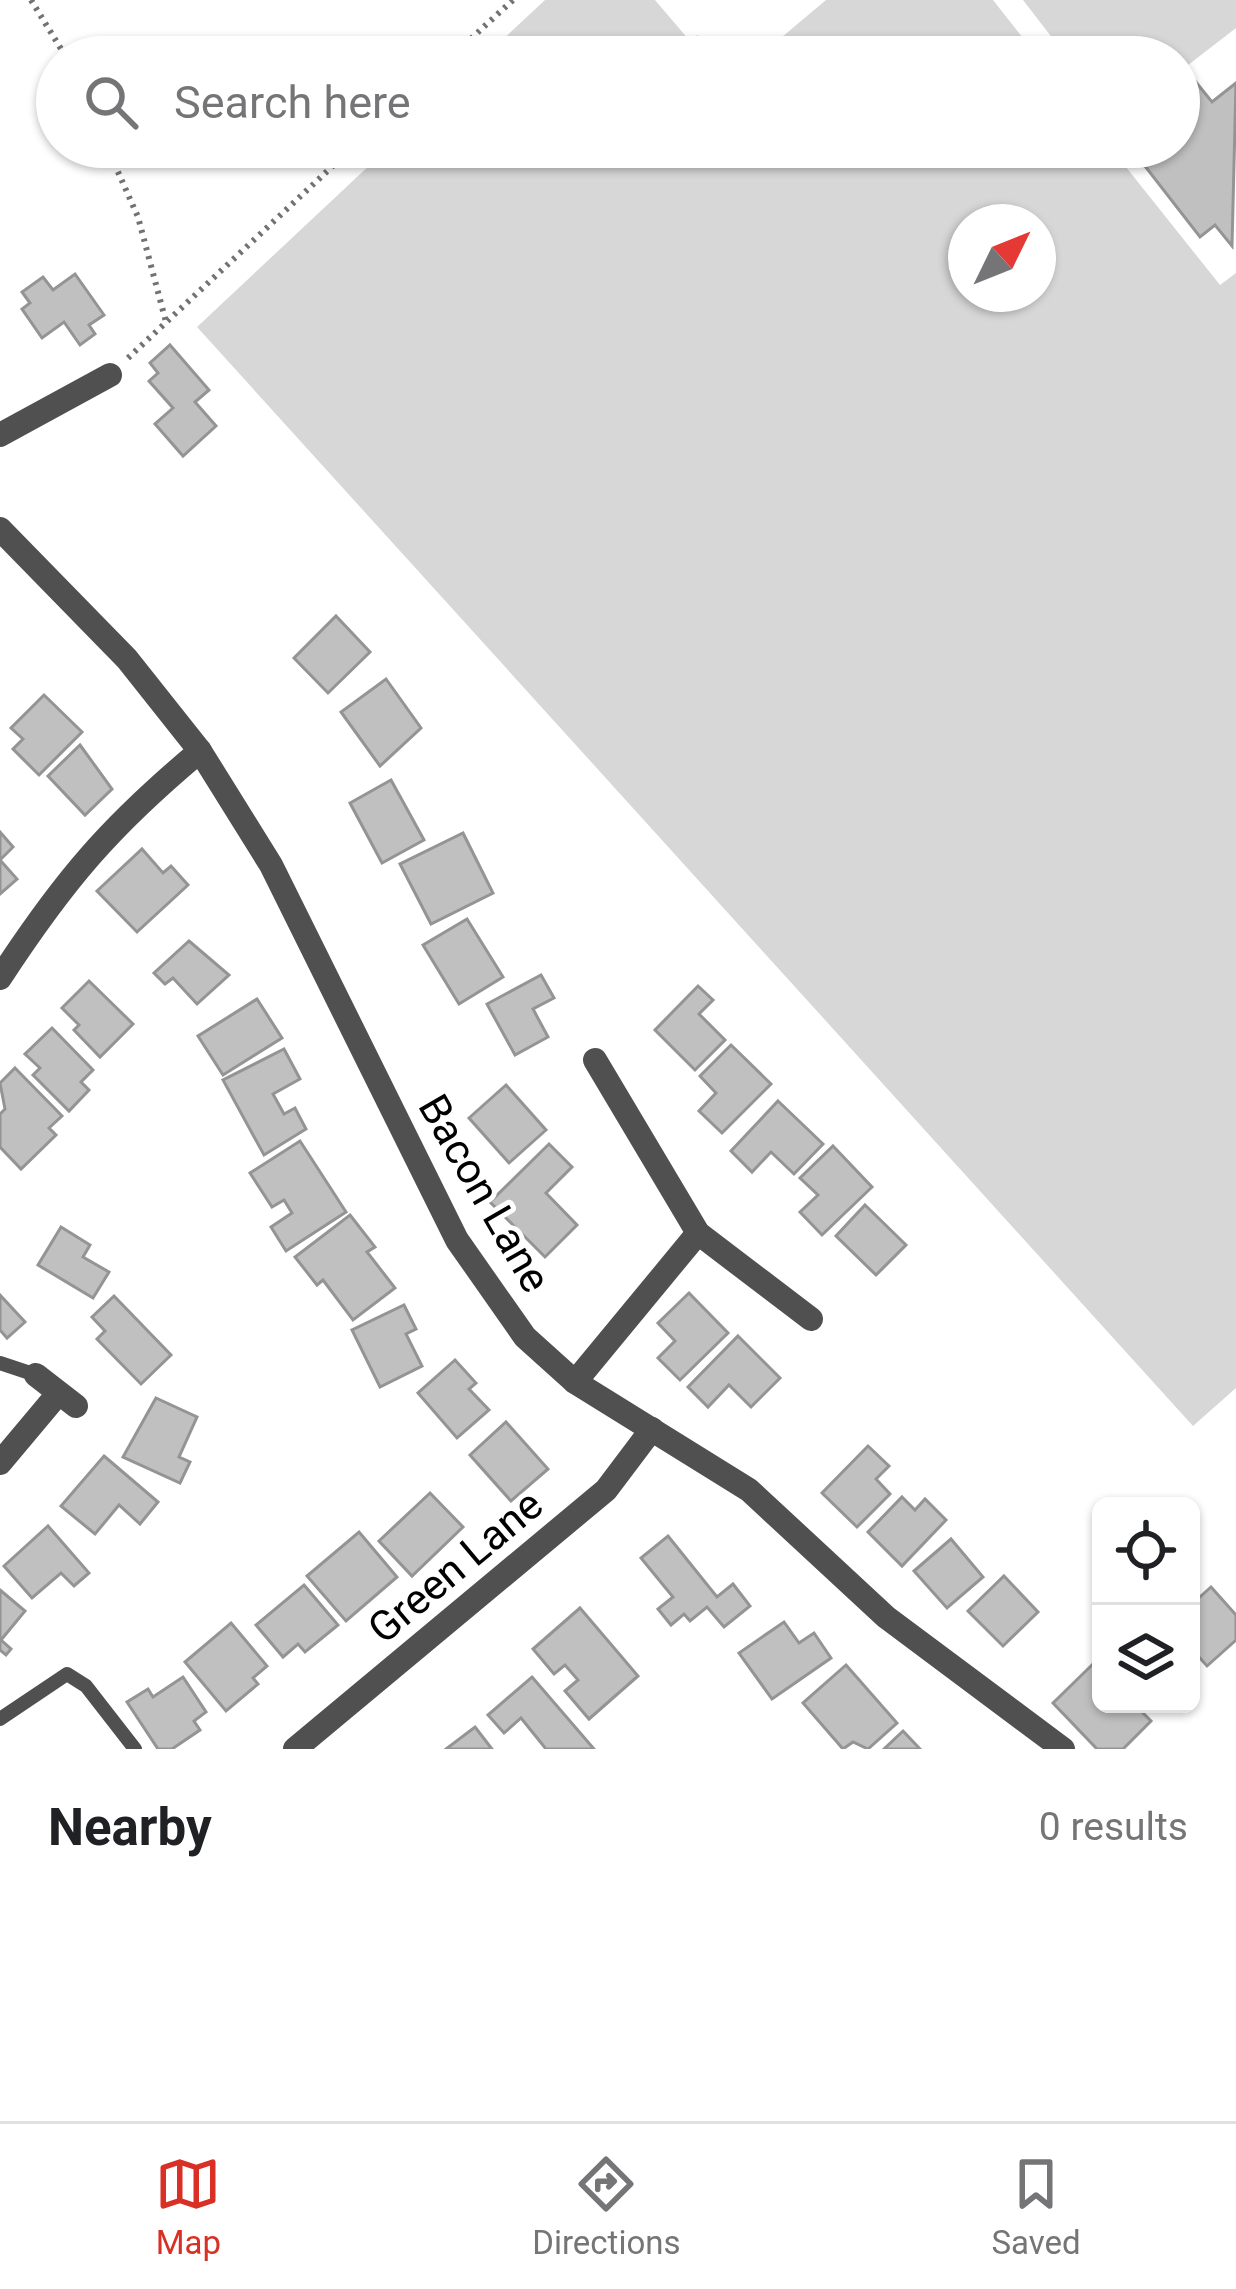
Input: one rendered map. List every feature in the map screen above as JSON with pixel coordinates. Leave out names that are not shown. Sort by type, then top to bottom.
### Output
[{"type":"street","points":[[0,435],[110,376]]},
{"type":"street","name":"Bacon Lane","points":[[0,529],[127,659],[200,751],[271,865],[457,1240],[525,1337],[575,1382],[749,1490],[886,1618],[1063,1749]]},
{"type":"street","points":[[0,978],[61,885],[98,842],[200,751]]},
{"type":"street","points":[[595,1060],[698,1233],[811,1319]]},
{"type":"street","points":[[575,1382],[698,1233]]},
{"type":"street","points":[[0,1463],[66,1401],[36,1375]]},
{"type":"street","name":"Green Lane","points":[[295,1749],[606,1490],[652,1429]]},
{"type":"lane","points":[[0,1363],[36,1375]]},
{"type":"lane","points":[[0,1719],[68,1674],[86,1686],[134,1749]]},
{"type":"path","points":[[31,0],[53,36]]},
{"type":"path","points":[[474,36],[513,0]]},
{"type":"path","points":[[116,168],[138,217],[166,322]]},
{"type":"path","points":[[110,376],[331,168]]},
{"type":"shaded area","points":[[545,0],[655,0],[686,36],[506,36]]},
{"type":"shaded area","points":[[826,0],[993,0],[1021,36],[783,36]]},
{"type":"shaded area","points":[[1023,0],[1236,0],[1236,28],[1200,56],[1200,36],[1051,36]]},
{"type":"shaded area","points":[[367,168],[1127,168],[1220,285],[1236,273],[1236,1388],[1193,1426],[197,327]]},
{"type":"building","points":[[1236,83],[1232,246],[1215,225],[1200,237],[1146,168],[1200,168],[1200,87],[1212,102]]},
{"type":"building","points":[[75,274],[104,315],[89,325],[95,334],[80,345],[64,322],[42,338],[22,309],[30,303],[22,292],[43,277],[53,290]]},
{"type":"building","points":[[170,345],[209,390],[195,402],[216,426],[183,456],[155,424],[173,408],[149,381],[158,373],[150,363]]},
{"type":"building","points":[[336,616],[370,652],[328,693],[294,658]]},
{"type":"building","points":[[386,679],[421,728],[380,766],[341,712]]},
{"type":"building","points":[[44,695],[82,732],[39,775],[13,749],[23,739],[11,728]]},
{"type":"building","points":[[80,745],[112,789],[85,815],[48,776]]},
{"type":"building","points":[[391,780],[424,840],[382,863],[350,803]]},
{"type":"building","points":[[0,832],[13,847],[0,860]]},
{"type":"building","points":[[463,833],[493,893],[431,924],[400,864]]},
{"type":"building","points":[[142,849],[163,873],[171,866],[188,885],[137,932],[97,891]]},
{"type":"building","points":[[0,860],[17,879],[0,894]]},
{"type":"building","points":[[467,919],[503,977],[459,1004],[423,945]]},
{"type":"building","points":[[189,941],[229,975],[197,1004],[173,978],[165,984],[154,973]]},
{"type":"building","points":[[541,975],[554,998],[533,1009],[548,1037],[515,1055],[487,1004]]},
{"type":"building","points":[[89,981],[133,1024],[100,1057],[74,1030],[79,1025],[62,1008]]},
{"type":"building","points":[[698,986],[713,1000],[699,1014],[725,1040],[695,1070],[655,1030]]},
{"type":"building","points":[[257,999],[282,1038],[223,1075],[198,1036]]},
{"type":"building","points":[[52,1028],[93,1070],[81,1082],[89,1090],[69,1111],[33,1075],[40,1068],[25,1054]]},
{"type":"building","points":[[731,1045],[771,1084],[722,1133],[699,1111],[716,1093],[700,1076]]},
{"type":"building","points":[[284,1049],[300,1079],[273,1094],[284,1114],[295,1108],[306,1129],[264,1155],[223,1080]]},
{"type":"building","points":[[15,1068],[62,1116],[49,1128],[56,1135],[21,1169],[0,1147],[0,1114],[5,1109],[0,1083]]},
{"type":"building","points":[[506,1085],[546,1130],[509,1163],[469,1118]]},
{"type":"building","points":[[778,1101],[823,1144],[794,1174],[771,1152],[752,1172],[731,1151]]},
{"type":"building","points":[[300,1141],[346,1212],[286,1251],[271,1227],[292,1213],[284,1200],[272,1207],[250,1173]]},
{"type":"building","points":[[549,1144],[572,1167],[546,1193],[577,1225],[545,1257],[490,1202]]},
{"type":"building","points":[[833,1146],[872,1187],[822,1235],[800,1212],[818,1195],[800,1178]]},
{"type":"building","points":[[865,1205],[906,1245],[876,1275],[836,1236]]},
{"type":"building","points":[[350,1215],[375,1247],[367,1252],[395,1288],[353,1320],[323,1280],[317,1285],[295,1257]]},
{"type":"building","points":[[61,1227],[90,1245],[83,1257],[109,1272],[93,1298],[38,1265]]},
{"type":"building","points":[[689,1293],[728,1333],[680,1380],[658,1358],[675,1341],[658,1323]]},
{"type":"building","points":[[0,1295],[25,1322],[7,1338],[0,1330]]},
{"type":"building","points":[[114,1296],[171,1355],[141,1384],[97,1339],[105,1331],[92,1317]]},
{"type":"building","points":[[404,1305],[416,1329],[406,1334],[422,1366],[380,1387],[352,1330]]},
{"type":"building","points":[[738,1336],[780,1378],[751,1407],[729,1385],[708,1407],[688,1387]]},
{"type":"building","points":[[455,1360],[476,1383],[469,1389],[489,1410],[457,1438],[418,1393]]},
{"type":"building","points":[[156,1398],[197,1417],[179,1457],[190,1462],[180,1483],[123,1457]]},
{"type":"building","points":[[506,1422],[548,1469],[511,1501],[470,1455]]},
{"type":"building","points":[[868,1446],[889,1466],[876,1479],[890,1494],[857,1527],[822,1493]]},
{"type":"building","points":[[104,1456],[158,1502],[140,1524],[119,1505],[95,1534],[61,1506]]},
{"type":"building","points":[[430,1493],[463,1527],[412,1576],[379,1541]]},
{"type":"building","points":[[902,1497],[915,1510],[925,1499],[946,1520],[902,1566],[868,1532]]},
{"type":"building","points":[[48,1526],[89,1573],[74,1586],[61,1573],[32,1598],[4,1566]]},
{"type":"building","points":[[359,1532],[397,1577],[346,1621],[307,1576]]},
{"type":"building","points":[[668,1536],[717,1597],[733,1584],[750,1606],[724,1627],[707,1607],[690,1621],[684,1614],[671,1625],[658,1609],[673,1597],[641,1558]]},
{"type":"building","points":[[951,1539],[983,1577],[947,1608],[914,1571]]},
{"type":"building","points":[[1004,1576],[1038,1612],[1003,1646],[968,1611]]},
{"type":"building","points":[[304,1585],[338,1625],[305,1652],[298,1644],[283,1657],[256,1625]]},
{"type":"building","points":[[1211,1587],[1236,1615],[1236,1640],[1207,1666],[1200,1658],[1200,1597]]},
{"type":"building","points":[[0,1590],[25,1611],[1,1640],[11,1649],[6,1655],[0,1650]]},
{"type":"building","points":[[580,1608],[638,1676],[589,1719],[565,1691],[578,1680],[565,1665],[554,1674],[533,1649]]},
{"type":"building","points":[[784,1622],[799,1643],[814,1633],[831,1658],[772,1699],[739,1653]]},
{"type":"building","points":[[231,1623],[267,1666],[253,1678],[258,1684],[226,1711],[185,1662]]},
{"type":"building","points":[[846,1665],[897,1723],[868,1749],[853,1742],[843,1749],[803,1703]]},
{"type":"building","points":[[1092,1665],[1092,1713],[1143,1713],[1151,1721],[1123,1749],[1097,1749],[1053,1703]]},
{"type":"building","points":[[183,1677],[206,1712],[194,1721],[200,1730],[172,1749],[158,1749],[127,1702],[148,1689],[153,1697]]},
{"type":"building","points":[[532,1677],[594,1749],[546,1749],[521,1718],[504,1733],[488,1715]]},
{"type":"building","points":[[475,1727],[492,1749],[446,1749]]},
{"type":"building","points":[[903,1731],[920,1749],[884,1749]]}]
